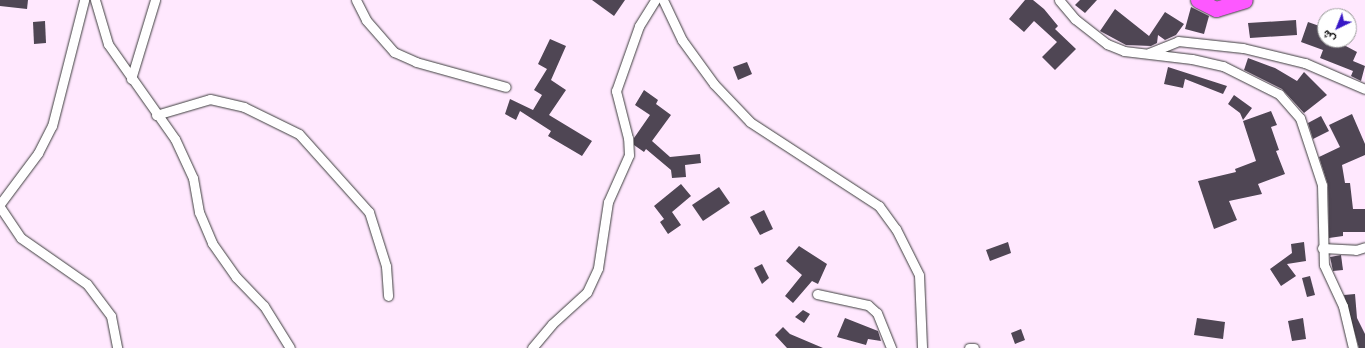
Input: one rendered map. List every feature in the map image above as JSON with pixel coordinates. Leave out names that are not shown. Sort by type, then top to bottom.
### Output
[{"type":"main road","points":[[1198,0],[1216,9],[1245,0]]},
{"type":"street","points":[[84,0],[52,126],[38,153],[0,206],[20,238],[86,284],[111,316],[117,348]]},
{"type":"street","points":[[95,0],[108,44],[156,116],[175,139],[193,178],[198,212],[212,243],[236,277],[264,306],[290,348]]},
{"type":"street","points":[[131,79],[155,0]]},
{"type":"street","points":[[356,0],[366,20],[394,52],[416,62],[506,87]]},
{"type":"street","points":[[532,348],[552,324],[586,292],[598,268],[608,202],[629,155],[628,138],[616,92],[639,26],[655,0]]},
{"type":"street","points":[[663,0],[687,46],[714,84],[750,122],[879,206],[892,223],[919,275],[922,348]]},
{"type":"street","points":[[1059,0],[1075,19],[1107,44],[1145,55],[1192,59],[1223,66],[1280,94],[1300,118],[1322,186],[1325,216],[1322,248],[1324,265],[1343,306],[1353,348]]},
{"type":"street","points":[[1145,55],[1178,41],[1243,48],[1305,63],[1365,89]]},
{"type":"street","points":[[156,116],[210,99],[244,107],[299,134],[369,212],[386,266],[388,296]]},
{"type":"street","points":[[1322,248],[1356,250],[1365,247]]},
{"type":"street","points":[[817,294],[868,305],[877,313],[890,348]]},
{"type":"street","points":[[969,348],[974,348]]},
{"type":"building","points":[[0,0],[28,0],[27,9],[0,6]]},
{"type":"building","points":[[592,0],[625,0],[614,16]]},
{"type":"building","points":[[1025,0],[1033,0],[1044,9],[1058,26],[1055,29],[1076,49],[1055,70],[1042,57],[1057,42],[1034,21],[1024,32],[1009,19]]},
{"type":"building","points":[[1080,0],[1097,0],[1085,13],[1075,5]]},
{"type":"building","points":[[1191,7],[1209,16],[1204,34],[1185,29]]},
{"type":"building","points":[[1115,9],[1149,36],[1165,12],[1184,24],[1176,35],[1165,40],[1158,35],[1157,43],[1151,46],[1126,45],[1100,31]]},
{"type":"building","points":[[1296,20],[1297,35],[1250,38],[1248,23]]},
{"type":"building","points":[[45,21],[46,43],[34,44],[33,22]]},
{"type":"building","points":[[1308,22],[1317,25],[1317,48],[1301,42]]},
{"type":"building","points":[[550,39],[566,46],[551,80],[566,90],[549,115],[592,141],[582,156],[548,136],[551,131],[520,111],[516,120],[505,114],[510,99],[533,110],[542,95],[534,90],[547,69],[538,64]]},
{"type":"building","points":[[1318,48],[1350,48],[1357,52],[1353,61],[1365,66],[1361,81],[1351,76],[1353,71],[1320,58],[1323,50]]},
{"type":"building","points":[[1248,58],[1275,68],[1297,81],[1304,72],[1327,95],[1304,113],[1282,89],[1244,70]]},
{"type":"building","points":[[747,62],[752,74],[738,80],[733,67]]},
{"type":"building","points":[[1168,67],[1227,86],[1223,94],[1185,79],[1183,88],[1164,84]]},
{"type":"building","points":[[644,90],[658,100],[656,104],[671,115],[652,141],[670,157],[700,154],[701,163],[685,165],[686,177],[672,178],[671,170],[646,149],[644,152],[634,145],[634,138],[650,115],[635,105]]},
{"type":"building","points":[[1234,95],[1252,108],[1243,120],[1240,113],[1228,104]]},
{"type":"building","points":[[1271,111],[1277,125],[1271,127],[1279,150],[1276,151],[1285,174],[1258,184],[1262,194],[1229,201],[1237,220],[1214,229],[1198,181],[1236,172],[1235,169],[1256,161],[1243,121]]},
{"type":"building","points":[[1352,114],[1365,144],[1365,155],[1342,165],[1345,183],[1350,183],[1353,209],[1365,209],[1365,232],[1343,232],[1343,236],[1329,238],[1328,185],[1319,157],[1340,147],[1329,125]]},
{"type":"building","points":[[1321,116],[1329,131],[1313,139],[1308,123]]},
{"type":"building","points":[[681,184],[691,196],[672,212],[681,225],[668,234],[660,222],[664,219],[654,206]]},
{"type":"building","points":[[719,187],[730,203],[703,221],[692,205]]},
{"type":"building","points":[[764,210],[773,229],[760,235],[750,217]]},
{"type":"building","points":[[1008,242],[1011,253],[990,261],[986,250]]},
{"type":"building","points":[[1304,242],[1306,261],[1287,264],[1296,276],[1281,286],[1270,269],[1292,253],[1291,244]]},
{"type":"building","points":[[799,246],[827,264],[818,284],[812,281],[793,303],[785,296],[802,275],[786,261]]},
{"type":"building","points":[[1341,255],[1343,270],[1333,271],[1330,257]]},
{"type":"building","points":[[762,264],[769,278],[762,284],[754,268]]},
{"type":"building","points":[[1310,276],[1315,295],[1307,297],[1302,278]]},
{"type":"building","points":[[1355,294],[1357,318],[1365,334],[1365,348],[1359,348],[1344,295]]},
{"type":"building","points":[[803,310],[810,314],[804,323],[795,317]]},
{"type":"building","points":[[845,318],[878,331],[881,341],[868,339],[866,345],[837,337]]},
{"type":"building","points":[[1197,318],[1225,322],[1223,339],[1194,335]]},
{"type":"building","points":[[1303,318],[1306,339],[1292,341],[1288,321]]},
{"type":"building","points":[[783,327],[790,334],[823,348],[787,348],[775,335]]},
{"type":"building","points":[[1021,329],[1025,340],[1015,344],[1011,333]]}]
